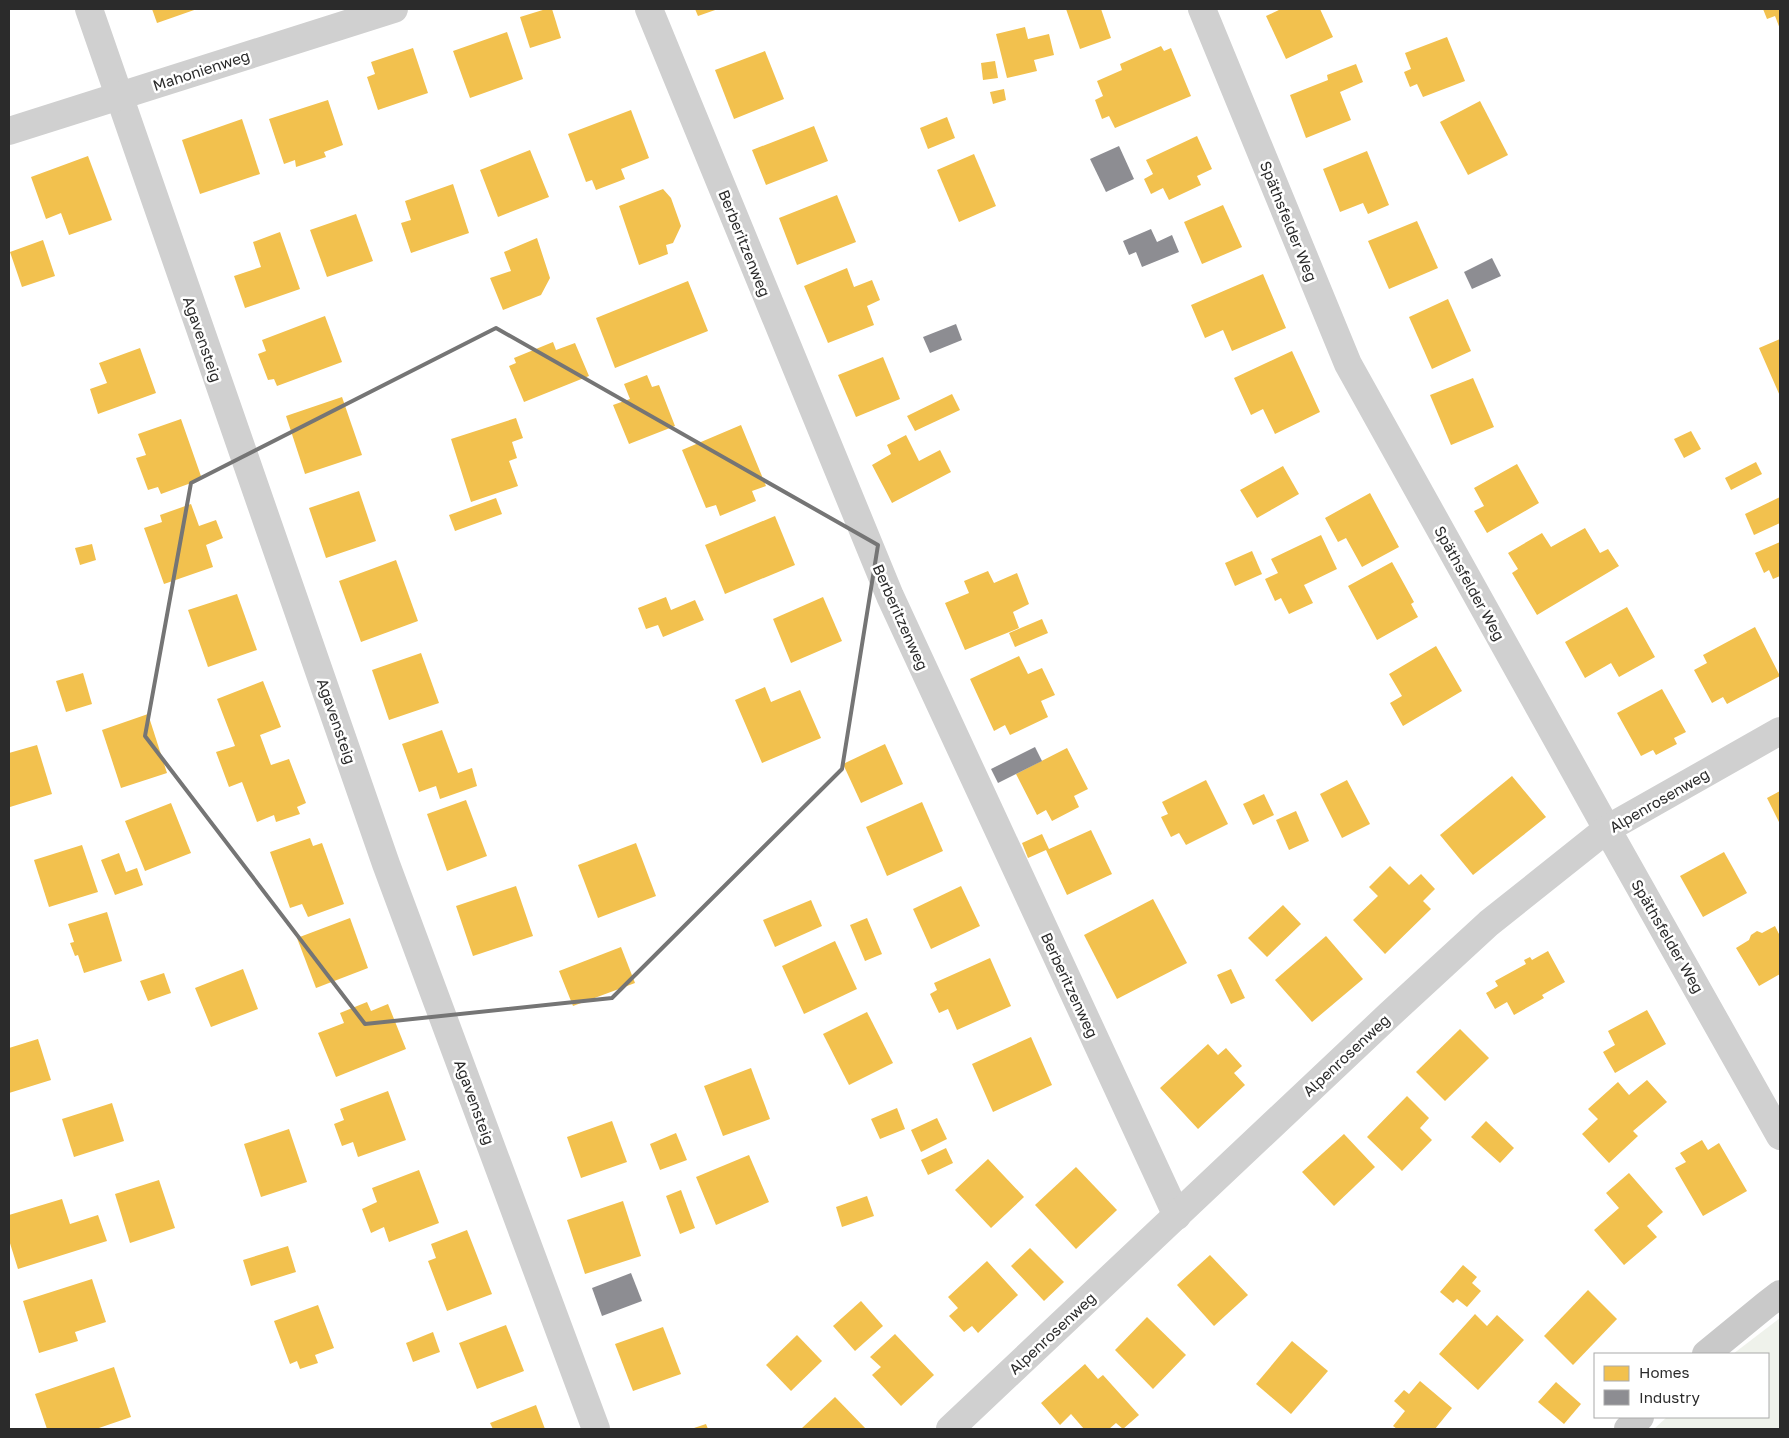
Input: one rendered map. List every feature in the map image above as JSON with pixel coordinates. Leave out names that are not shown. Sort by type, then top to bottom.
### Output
[{"type":"street","name":"Agavensteig","points":[[89,9],[386,864],[596,1429]]},
{"type":"street","name":"Mahonienweg","points":[[9,131],[394,9]]},
{"type":"street","name":"Berberitzenweg","points":[[649,9],[890,596],[1177,1216]]},
{"type":"street","name":"Späthsfelder Weg","points":[[1202,9],[1348,364],[1780,1136]]},
{"type":"street","name":"Alpenrosenweg","points":[[950,1429],[1489,923],[1607,829],[1780,731]]},
{"type":"street","points":[[1707,1353],[1780,1294]]},
{"type":"street","points":[[1628,1429],[1639,1418]]},
{"type":"highlighted area","points":[[496,328],[878,545],[842,769],[612,998],[365,1024],[145,736],[191,483]]},
{"type":"shaded area","points":[[1780,1318],[1780,1429],[1654,1429],[1666,1418],[1769,1418],[1769,1353],[1734,1353]]},
{"type":"building: Homes","points":[[152,9],[197,9],[157,23]]},
{"type":"building: Homes","points":[[552,9],[561,38],[530,48],[520,17]]},
{"type":"building: Homes","points":[[695,9],[718,9],[698,16]]},
{"type":"building: Homes","points":[[1066,9],[1101,9],[1111,38],[1080,49]]},
{"type":"building: Homes","points":[[1281,9],[1320,9],[1333,37],[1286,59],[1266,16]]},
{"type":"building: Homes","points":[[1763,9],[1780,9],[1780,29],[1775,16],[1767,19]]},
{"type":"building: Homes","points":[[1025,27],[1028,39],[1049,34],[1054,55],[1034,60],[1037,71],[1007,78],[996,34]]},
{"type":"building: Homes","points":[[507,32],[523,79],[470,98],[453,51]]},
{"type":"building: Homes","points":[[1447,37],[1465,81],[1423,97],[1417,84],[1410,87],[1404,72],[1411,69],[1405,53]]},
{"type":"building: Homes","points":[[1161,46],[1164,51],[1171,48],[1191,96],[1115,128],[1109,116],[1102,119],[1095,100],[1103,96],[1097,81],[1122,70],[1120,64]]},
{"type":"building: Homes","points":[[413,48],[428,93],[378,110],[367,77],[375,74],[371,62]]},
{"type":"building: Homes","points":[[765,51],[784,99],[734,119],[715,70]]},
{"type":"building: Homes","points":[[995,61],[998,78],[983,80],[981,63]]},
{"type":"building: Homes","points":[[1356,64],[1363,82],[1340,92],[1351,120],[1306,138],[1290,95],[1328,80],[1327,75]]},
{"type":"building: Homes","points":[[1004,89],[1006,100],[993,104],[990,92]]},
{"type":"building: Homes","points":[[328,100],[343,145],[324,152],[326,157],[296,167],[295,160],[284,164],[269,119]]},
{"type":"building: Homes","points":[[1480,101],[1508,155],[1468,175],[1440,122]]},
{"type":"building: Homes","points":[[631,110],[649,158],[621,169],[625,179],[596,190],[592,180],[586,182],[568,134]]},
{"type":"building: Homes","points":[[947,117],[955,138],[928,149],[920,128]]},
{"type":"building: Homes","points":[[242,119],[260,174],[200,194],[182,140]]},
{"type":"building: Homes","points":[[814,126],[828,161],[766,185],[752,150]]},
{"type":"building: Homes","points":[[1197,136],[1212,169],[1197,176],[1201,185],[1169,200],[1163,188],[1151,194],[1144,179],[1153,174],[1146,160]]},
{"type":"building: Homes","points":[[530,150],[549,197],[498,217],[480,170]]},
{"type":"building: Homes","points":[[1367,151],[1389,205],[1368,214],[1363,203],[1340,212],[1323,169]]},
{"type":"building: Homes","points":[[974,154],[996,206],[959,222],[937,170]]},
{"type":"building: Homes","points":[[88,156],[112,220],[69,235],[61,213],[46,219],[31,177]]},
{"type":"building: Homes","points":[[453,184],[469,233],[411,253],[401,223],[411,220],[405,201]]},
{"type":"building: Homes","points":[[663,189],[671,198],[681,226],[673,243],[666,245],[668,254],[639,265],[619,206]]},
{"type":"building: Homes","points":[[837,195],[856,242],[797,265],[779,218]]},
{"type":"building: Homes","points":[[1223,205],[1242,247],[1202,264],[1184,222]]},
{"type":"building: Homes","points":[[356,214],[373,261],[327,277],[310,230]]},
{"type":"building: Homes","points":[[1417,221],[1438,268],[1389,289],[1368,241]]},
{"type":"building: Homes","points":[[280,232],[300,289],[245,308],[234,276],[261,267],[253,242]]},
{"type":"building: Homes","points":[[537,238],[550,278],[541,295],[503,310],[490,278],[511,271],[504,252]]},
{"type":"building: Homes","points":[[43,240],[55,276],[22,287],[10,252]]},
{"type":"building: Homes","points":[[847,268],[854,287],[872,280],[880,300],[867,306],[874,325],[828,343],[804,286]]},
{"type":"building: Homes","points":[[1263,274],[1286,328],[1232,351],[1223,330],[1205,338],[1191,305]]},
{"type":"building: Homes","points":[[688,281],[708,331],[615,368],[596,318]]},
{"type":"building: Homes","points":[[1448,299],[1471,351],[1432,369],[1409,317]]},
{"type":"building: Homes","points":[[325,316],[342,362],[277,386],[274,379],[268,380],[258,354],[266,351],[262,340]]},
{"type":"building: Homes","points":[[1780,339],[1780,396],[1759,348]]},
{"type":"building: Homes","points":[[553,342],[556,350],[575,343],[589,376],[524,402],[509,366],[516,363],[514,358]]},
{"type":"building: Homes","points":[[140,348],[156,393],[98,414],[90,389],[107,383],[99,363]]},
{"type":"building: Homes","points":[[1292,351],[1320,412],[1275,434],[1263,409],[1251,415],[1234,378]]},
{"type":"building: Homes","points":[[883,357],[900,399],[856,417],[838,375]]},
{"type":"building: Homes","points":[[647,375],[652,387],[659,385],[675,426],[629,444],[613,405],[630,399],[624,384]]},
{"type":"building: Homes","points":[[1473,378],[1494,427],[1451,445],[1430,395]]},
{"type":"building: Homes","points":[[952,394],[960,410],[915,431],[907,416]]},
{"type":"building: Homes","points":[[342,397],[362,455],[305,474],[286,416]]},
{"type":"building: Homes","points":[[516,418],[523,438],[512,442],[517,458],[509,461],[518,486],[471,502],[451,439]]},
{"type":"building: Homes","points":[[181,419],[202,479],[161,494],[158,487],[148,490],[136,458],[146,455],[138,434]]},
{"type":"building: Homes","points":[[741,425],[766,486],[752,491],[756,501],[720,516],[716,505],[706,508],[682,450]]},
{"type":"building: Homes","points":[[1691,431],[1701,449],[1684,458],[1674,439]]},
{"type":"building: Homes","points":[[906,435],[919,461],[940,450],[951,472],[892,503],[872,465],[891,454],[887,445]]},
{"type":"building: Homes","points":[[1756,462],[1762,474],[1731,490],[1725,478]]},
{"type":"building: Homes","points":[[1517,464],[1539,503],[1487,533],[1474,511],[1484,506],[1474,488]]},
{"type":"building: Homes","points":[[1283,466],[1299,494],[1257,518],[1240,490]]},
{"type":"building: Homes","points":[[359,491],[376,541],[326,558],[309,508]]},
{"type":"building: Homes","points":[[1370,493],[1399,547],[1362,567],[1346,538],[1338,542],[1325,518]]},
{"type":"building: Homes","points":[[1780,497],[1780,523],[1754,535],[1745,514]]},
{"type":"building: Homes","points":[[496,498],[502,514],[455,531],[449,515]]},
{"type":"building: Homes","points":[[191,504],[199,526],[216,520],[223,538],[206,545],[213,567],[164,584],[144,528],[162,522],[160,515]]},
{"type":"building: Homes","points":[[775,516],[795,565],[725,594],[705,545]]},
{"type":"building: Homes","points":[[1585,528],[1600,553],[1608,549],[1619,566],[1537,615],[1512,573],[1518,569],[1508,553],[1542,533],[1551,547]]},
{"type":"building: Homes","points":[[1321,535],[1337,569],[1304,585],[1313,603],[1289,614],[1281,598],[1275,601],[1265,579],[1278,573],[1271,559]]},
{"type":"building: Homes","points":[[1780,542],[1780,576],[1773,579],[1769,570],[1764,573],[1755,553]]},
{"type":"building: Homes","points":[[92,544],[96,560],[80,565],[75,548]]},
{"type":"building: Homes","points":[[1252,551],[1262,574],[1235,586],[1225,563]]},
{"type":"building: Homes","points":[[396,560],[418,621],[361,642],[339,581]]},
{"type":"building: Homes","points":[[1392,562],[1414,602],[1411,604],[1418,617],[1377,640],[1348,586]]},
{"type":"building: Homes","points":[[988,571],[994,583],[1017,573],[1029,604],[1013,612],[1019,628],[965,650],[945,603],[969,593],[964,581]]},
{"type":"building: Homes","points":[[237,594],[257,650],[208,667],[188,610]]},
{"type":"building: Homes","points":[[666,597],[671,610],[695,600],[704,620],[663,637],[658,625],[646,629],[638,608]]},
{"type":"building: Homes","points":[[823,597],[842,641],[791,663],[773,619]]},
{"type":"building: Homes","points":[[1627,607],[1655,657],[1619,677],[1611,663],[1585,678],[1565,642]]},
{"type":"building: Homes","points":[[1042,619],[1048,633],[1015,647],[1009,633]]},
{"type":"building: Homes","points":[[1755,627],[1780,676],[1727,704],[1723,697],[1712,703],[1694,670],[1707,663],[1703,655]]},
{"type":"building: Homes","points":[[1436,646],[1462,691],[1403,726],[1390,703],[1402,696],[1389,674]]},
{"type":"building: Homes","points":[[421,653],[439,703],[389,720],[372,670]]},
{"type":"building: Homes","points":[[1019,656],[1028,674],[1042,668],[1055,695],[1041,701],[1048,717],[1010,735],[1005,725],[994,731],[970,679]]},
{"type":"building: Homes","points":[[83,673],[92,704],[66,712],[56,681]]},
{"type":"building: Homes","points":[[263,681],[281,727],[260,735],[271,765],[289,759],[306,803],[297,807],[300,814],[276,822],[274,815],[257,822],[242,782],[229,787],[216,752],[235,746],[217,699]]},
{"type":"building: Homes","points":[[765,687],[771,702],[800,690],[821,738],[762,763],[735,700]]},
{"type":"building: Homes","points":[[1662,689],[1686,732],[1674,738],[1677,744],[1656,755],[1653,750],[1641,756],[1617,713]]},
{"type":"building: Homes","points":[[148,714],[167,773],[121,788],[102,730]]},
{"type":"building: Homes","points":[[442,730],[458,773],[472,768],[477,786],[440,799],[436,786],[419,792],[402,744]]},
{"type":"building: Homes","points":[[885,744],[903,784],[861,803],[843,764]]},
{"type":"building: Homes","points":[[37,745],[52,794],[10,807],[9,753]]},
{"type":"building: Homes","points":[[1067,748],[1088,789],[1074,796],[1079,807],[1052,821],[1046,810],[1037,815],[1016,774]]},
{"type":"building: Homes","points":[[1512,776],[1546,817],[1473,875],[1440,835]]},
{"type":"building: Homes","points":[[1206,780],[1228,824],[1186,845],[1179,833],[1171,837],[1161,817],[1168,814],[1162,802]]},
{"type":"building: Homes","points":[[1347,780],[1370,824],[1342,838],[1320,794]]},
{"type":"building: Homes","points":[[1780,791],[1780,824],[1767,798]]},
{"type":"building: Homes","points":[[1264,794],[1274,815],[1253,825],[1243,804]]},
{"type":"building: Homes","points":[[466,800],[487,856],[447,871],[427,814]]},
{"type":"building: Homes","points":[[922,802],[943,851],[887,876],[866,827]]},
{"type":"building: Homes","points":[[171,803],[191,853],[145,871],[125,821]]},
{"type":"building: Homes","points":[[1296,811],[1309,841],[1289,850],[1276,820]]},
{"type":"building: Homes","points":[[1091,830],[1112,874],[1067,895],[1046,850],[1028,858],[1022,843],[1042,834],[1049,849]]},
{"type":"building: Homes","points":[[310,838],[313,846],[322,843],[344,904],[308,917],[302,904],[290,908],[270,852]]},
{"type":"building: Homes","points":[[636,843],[656,896],[598,918],[578,865]]},
{"type":"building: Homes","points":[[82,845],[98,892],[49,907],[34,860]]},
{"type":"building: Homes","points":[[1724,852],[1747,893],[1703,917],[1680,876]]},
{"type":"building: Homes","points":[[119,853],[126,872],[137,868],[143,885],[115,895],[101,860]]},
{"type":"building: Homes","points":[[1390,866],[1409,885],[1421,874],[1435,889],[1423,901],[1431,909],[1385,954],[1353,920],[1378,896],[1369,887]]},
{"type":"building: Homes","points":[[516,886],[533,936],[473,956],[456,906]]},
{"type":"building: Homes","points":[[961,886],[980,926],[931,949],[913,909]]},
{"type":"building: Homes","points":[[1153,899],[1187,963],[1117,999],[1084,935]]},
{"type":"building: Homes","points":[[811,900],[822,926],[775,947],[763,920]]},
{"type":"building: Homes","points":[[1283,905],[1301,924],[1267,957],[1248,938]]},
{"type":"building: Homes","points":[[107,912],[122,961],[84,973],[78,955],[75,956],[70,943],[74,942],[68,924]]},
{"type":"building: Homes","points":[[350,918],[368,968],[316,988],[297,938]]},
{"type":"building: Homes","points":[[867,918],[882,954],[865,961],[850,925]]},
{"type":"building: Homes","points":[[1775,926],[1780,936],[1780,974],[1759,986],[1736,948],[1749,940],[1751,935],[1757,931],[1762,933]]},
{"type":"building: Homes","points":[[1326,936],[1363,979],[1312,1022],[1275,980]]},
{"type":"building: Homes","points":[[835,941],[857,989],[804,1014],[782,966]]},
{"type":"building: Homes","points":[[621,947],[635,983],[573,1006],[559,971]]},
{"type":"building: Homes","points":[[1548,951],[1565,982],[1542,995],[1544,998],[1514,1015],[1507,1002],[1495,1009],[1486,993],[1498,986],[1495,981],[1526,964],[1524,960],[1530,957],[1532,960]]},
{"type":"building: Homes","points":[[990,958],[1011,1006],[957,1030],[948,1009],[939,1013],[930,994],[937,990],[934,983]]},
{"type":"building: Homes","points":[[243,969],[258,1009],[211,1027],[195,988]]},
{"type":"building: Homes","points":[[1231,969],[1245,998],[1231,1004],[1217,975]]},
{"type":"building: Homes","points":[[164,973],[171,993],[148,1001],[140,981]]},
{"type":"building: Homes","points":[[367,1002],[371,1011],[388,1004],[406,1049],[336,1077],[318,1033],[344,1023],[340,1013]]},
{"type":"building: Homes","points":[[1647,1010],[1666,1044],[1615,1073],[1603,1052],[1615,1045],[1608,1031]]},
{"type":"building: Homes","points":[[867,1012],[893,1063],[849,1085],[823,1034]]},
{"type":"building: Homes","points":[[1460,1029],[1489,1058],[1445,1101],[1416,1072]]},
{"type":"building: Homes","points":[[1031,1037],[1052,1085],[993,1112],[972,1064]]},
{"type":"building: Homes","points":[[38,1039],[51,1080],[9,1093],[9,1048]]},
{"type":"building: Homes","points":[[1208,1044],[1218,1055],[1226,1048],[1242,1066],[1234,1073],[1245,1085],[1198,1129],[1160,1088]]},
{"type":"building: Homes","points":[[751,1068],[770,1119],[723,1136],[704,1086]]},
{"type":"building: Homes","points":[[1647,1080],[1667,1102],[1633,1131],[1638,1136],[1609,1163],[1582,1134],[1598,1119],[1588,1109],[1618,1082],[1629,1095]]},
{"type":"building: Homes","points":[[388,1091],[406,1140],[358,1157],[353,1142],[342,1146],[334,1124],[344,1120],[340,1109]]},
{"type":"building: Homes","points":[[1407,1096],[1429,1118],[1420,1128],[1432,1140],[1402,1171],[1367,1137]]},
{"type":"building: Homes","points":[[112,1103],[124,1141],[74,1157],[62,1119]]},
{"type":"building: Homes","points":[[897,1108],[905,1129],[880,1139],[871,1119]]},
{"type":"building: Homes","points":[[937,1118],[947,1139],[921,1152],[911,1130]]},
{"type":"building: Homes","points":[[612,1121],[627,1162],[581,1178],[567,1137]]},
{"type":"building: Homes","points":[[1486,1121],[1514,1148],[1500,1163],[1471,1137]]},
{"type":"building: Homes","points":[[289,1129],[307,1182],[261,1197],[244,1144]]},
{"type":"building: Homes","points":[[676,1133],[687,1160],[660,1170],[650,1144]]},
{"type":"building: Homes","points":[[1344,1134],[1375,1167],[1334,1206],[1302,1172]]},
{"type":"building: Homes","points":[[1702,1140],[1708,1150],[1719,1143],[1747,1191],[1703,1216],[1675,1168],[1686,1162],[1680,1153]]},
{"type":"building: Homes","points":[[946,1148],[953,1163],[928,1175],[921,1160]]},
{"type":"building: Homes","points":[[749,1155],[769,1202],[716,1225],[696,1177]]},
{"type":"building: Homes","points":[[988,1159],[1024,1197],[991,1228],[955,1190]]},
{"type":"building: Homes","points":[[1076,1167],[1117,1210],[1076,1249],[1035,1205]]},
{"type":"building: Homes","points":[[419,1170],[439,1223],[389,1242],[384,1227],[371,1233],[362,1209],[377,1202],[372,1188]]},
{"type":"building: Homes","points":[[1629,1173],[1663,1212],[1647,1226],[1657,1237],[1624,1265],[1594,1230],[1619,1208],[1606,1193]]},
{"type":"building: Homes","points":[[159,1180],[175,1228],[130,1243],[115,1194]]},
{"type":"building: Homes","points":[[681,1190],[695,1228],[680,1234],[666,1196]]},
{"type":"building: Homes","points":[[867,1196],[874,1216],[842,1227],[836,1207]]},
{"type":"building: Homes","points":[[62,1199],[70,1224],[98,1215],[107,1241],[18,1269],[9,1240],[9,1215]]},
{"type":"building: Homes","points":[[623,1201],[641,1256],[585,1274],[567,1220]]},
{"type":"building: Homes","points":[[467,1230],[492,1294],[447,1311],[428,1261],[436,1258],[431,1244]]},
{"type":"building: Homes","points":[[288,1246],[296,1272],[251,1286],[243,1260]]},
{"type":"building: Homes","points":[[1030,1248],[1064,1282],[1044,1301],[1011,1266]]},
{"type":"building: Homes","points":[[1210,1255],[1248,1295],[1214,1326],[1177,1285]]},
{"type":"building: Homes","points":[[987,1261],[1018,1295],[978,1333],[972,1326],[964,1332],[949,1316],[958,1308],[948,1297]]},
{"type":"building: Homes","points":[[1463,1265],[1477,1277],[1472,1283],[1481,1291],[1467,1307],[1457,1299],[1453,1303],[1440,1292]]},
{"type":"building: Homes","points":[[92,1279],[106,1322],[75,1332],[78,1341],[39,1353],[23,1301]]},
{"type":"building: Homes","points":[[1588,1290],[1617,1319],[1573,1365],[1544,1336]]},
{"type":"building: Homes","points":[[861,1301],[883,1326],[855,1351],[833,1326]]},
{"type":"building: Homes","points":[[318,1305],[334,1348],[315,1355],[318,1363],[300,1369],[297,1361],[290,1364],[274,1321]]},
{"type":"building: Homes","points":[[1475,1314],[1487,1326],[1497,1315],[1524,1340],[1478,1390],[1439,1354]]},
{"type":"building: Homes","points":[[1147,1317],[1186,1355],[1153,1389],[1115,1350]]},
{"type":"building: Homes","points":[[506,1325],[524,1371],[477,1389],[459,1343]]},
{"type":"building: Homes","points":[[663,1327],[681,1374],[633,1391],[615,1344]]},
{"type":"building: Homes","points":[[433,1332],[440,1352],[413,1362],[406,1343]]},
{"type":"building: Homes","points":[[895,1334],[934,1375],[901,1406],[872,1375],[881,1367],[870,1357]]},
{"type":"building: Homes","points":[[797,1335],[822,1361],[791,1391],[766,1365]]},
{"type":"building: Homes","points":[[1292,1341],[1328,1371],[1291,1414],[1256,1384]]},
{"type":"building: Homes","points":[[1085,1364],[1098,1379],[1103,1375],[1139,1415],[1123,1429],[1116,1423],[1109,1429],[1084,1429],[1071,1414],[1060,1425],[1041,1403]]},
{"type":"building: Homes","points":[[114,1367],[131,1417],[96,1429],[47,1429],[35,1394]]},
{"type":"building: Homes","points":[[1420,1381],[1452,1408],[1435,1429],[1397,1429],[1393,1426],[1405,1411],[1394,1401],[1404,1390],[1409,1394]]},
{"type":"building: Homes","points":[[1556,1382],[1581,1404],[1564,1424],[1538,1402]]},
{"type":"building: Homes","points":[[835,1397],[866,1429],[801,1429]]},
{"type":"building: Homes","points":[[536,1405],[545,1429],[493,1429],[490,1423]]},
{"type":"building: Homes","points":[[706,1424],[708,1429],[691,1429]]},
{"type":"building: Industry","points":[[1119,146],[1134,179],[1106,192],[1090,159]]},
{"type":"building: Industry","points":[[1151,229],[1157,242],[1172,235],[1179,252],[1142,267],[1136,252],[1129,255],[1123,241]]},
{"type":"building: Industry","points":[[1492,258],[1501,276],[1472,289],[1464,272]]},
{"type":"building: Industry","points":[[956,324],[962,340],[930,353],[923,337]]},
{"type":"building: Industry","points":[[1035,747],[1042,761],[998,783],[991,769]]},
{"type":"building: Industry","points":[[631,1273],[642,1301],[602,1316],[592,1288]]}]
